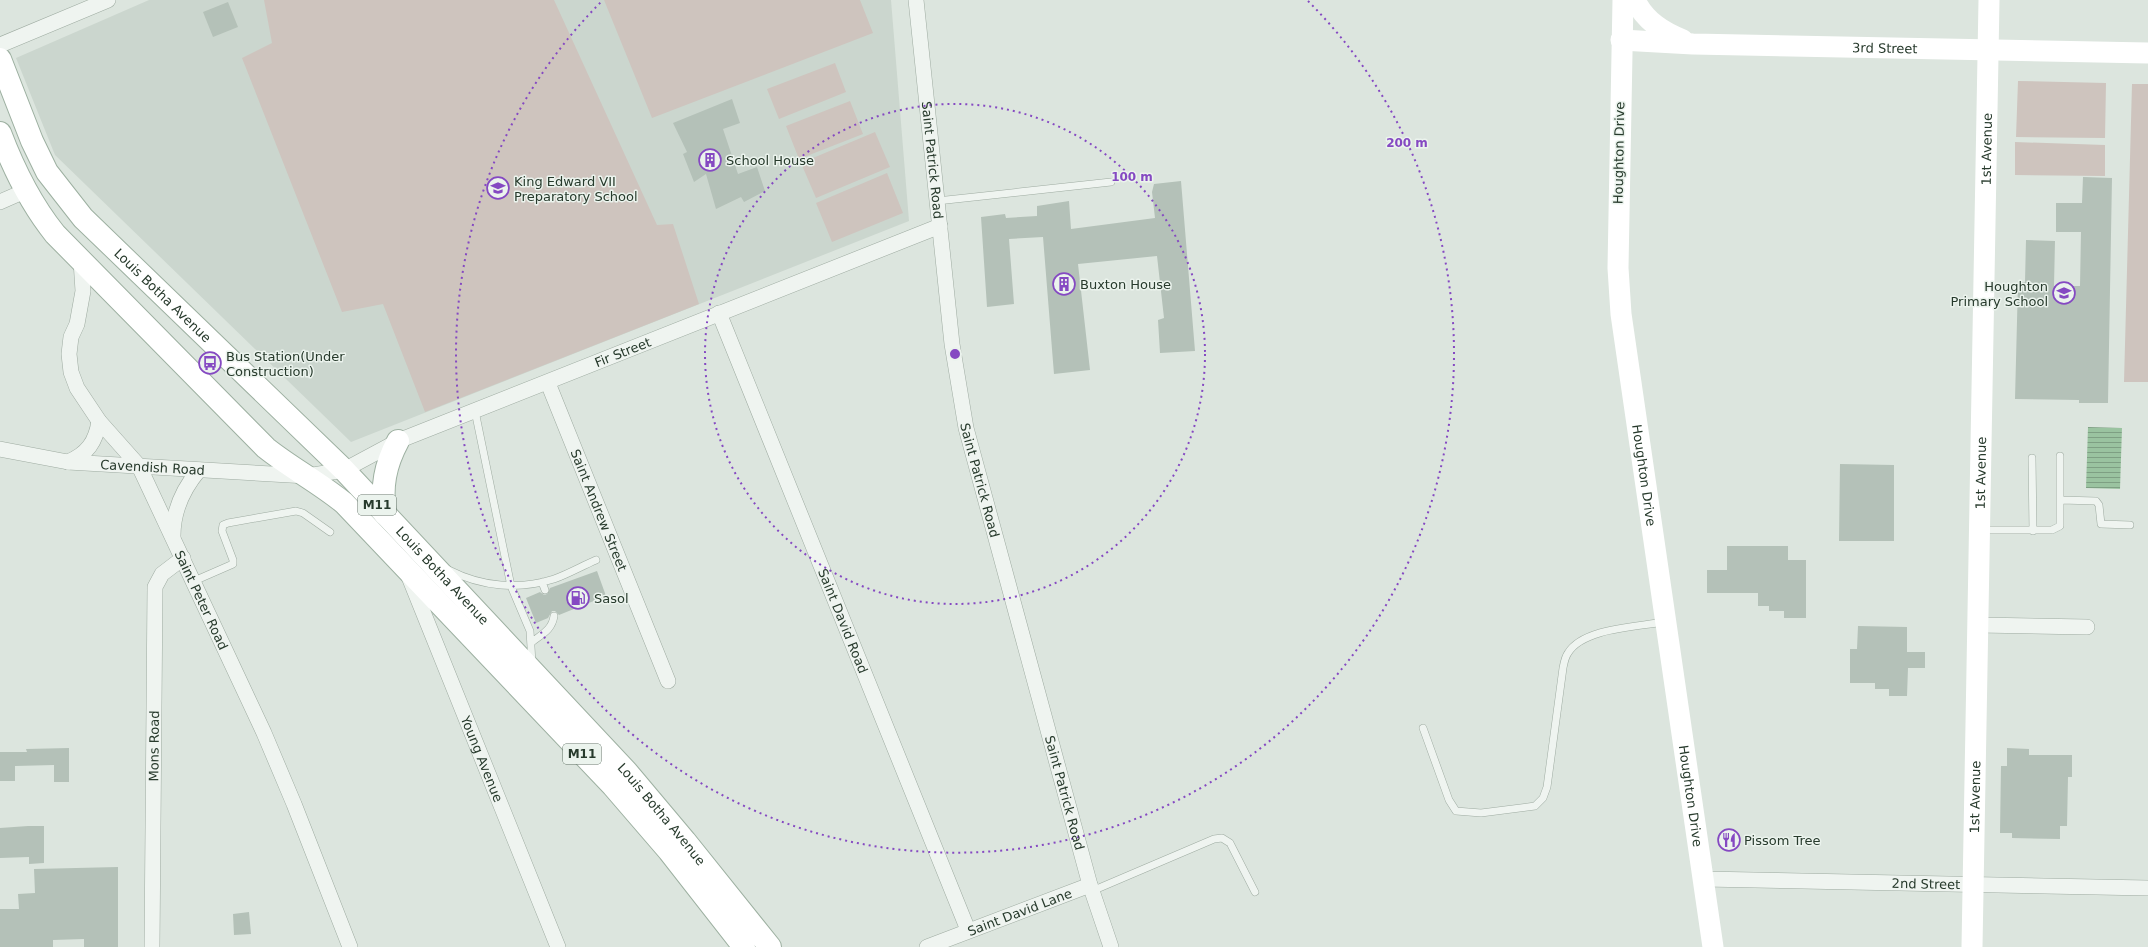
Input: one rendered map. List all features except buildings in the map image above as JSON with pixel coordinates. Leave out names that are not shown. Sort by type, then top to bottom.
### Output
[{"type":"main road","name":"Louis Botha Avenue","points":[[0,59],[32,141],[47,172],[63,196],[83,218],[344,470],[410,543],[627,772],[685,841],[770,947]]},
{"type":"main road","name":"Louis Botha Avenue","points":[[0,133],[25,191],[39,215],[55,234],[266,448],[285,463],[307,476],[344,503],[613,786],[669,851],[744,947]]},
{"type":"main road","points":[[385,514],[383,484],[386,468],[398,440]]},
{"type":"street","points":[[0,45],[108,0]]},
{"type":"street","name":"Saint Patrick Road","points":[[916,0],[952,344],[966,428],[1091,888],[1111,947]]},
{"type":"street","name":"Houghton Drive","points":[[1623,0],[1618,268],[1620,306],[1713,947]]},
{"type":"street","points":[[1635,0],[1644,15],[1655,26],[1693,44]]},
{"type":"street","name":"1st Avenue","points":[[1972,947],[1989,0]]},
{"type":"street","name":"3rd Street","points":[[1622,40],[1693,44],[2148,53]]},
{"type":"street","points":[[0,202],[25,191]]},
{"type":"street","name":"Fir Street","points":[[307,476],[344,470],[398,440],[548,383],[719,313],[940,226]]},
{"type":"street","name":"Saint Peter Road","points":[[81,261],[83,291],[77,324],[71,337],[69,354],[71,372],[77,388],[99,421],[139,466],[194,581],[294,804],[350,947]]},
{"type":"street","name":"Saint David Road","points":[[719,313],[968,930]]},
{"type":"street","name":"Saint Andrew Street","points":[[548,383],[668,681]]},
{"type":"street","points":[[68,462],[80,456],[90,447],[97,435],[99,421]]},
{"type":"street","name":"Cavendish Road","points":[[0,449],[68,462],[307,476]]},
{"type":"street","points":[[173,538],[173,526],[177,507],[189,482],[199,470]]},
{"type":"street","name":"Mons Road","points":[[152,947],[155,587],[162,574],[183,558]]},
{"type":"street","name":"Young Avenue","points":[[407,571],[558,947]]},
{"type":"street","points":[[1978,625],[2087,627]]},
{"type":"street","name":"2nd Street","points":[[1704,879],[1973,886],[2148,888]]},
{"type":"street","name":"Saint David Lane","points":[[927,947],[968,930],[1091,888]]},
{"type":"lane","points":[[937,201],[1112,182]]},
{"type":"lane","points":[[475,411],[511,586],[527,621],[532,642],[532,672]]},
{"type":"lane","points":[[1980,530],[2033,531],[2052,530],[2060,526],[2060,456]]},
{"type":"lane","points":[[2032,458],[2033,531]]},
{"type":"lane","points":[[2061,500],[2096,501],[2099,505],[2099,520],[2101,524],[2130,525]]},
{"type":"lane","points":[[194,581],[232,564],[233,560],[222,531],[223,525],[228,523],[296,511],[303,513],[330,532]]},
{"type":"lane","points":[[410,543],[445,568],[473,581],[511,586],[554,579],[596,560]]},
{"type":"lane","points":[[542,582],[545,590]]},
{"type":"lane","points":[[532,642],[548,630],[552,625],[554,616]]},
{"type":"lane","points":[[1423,728],[1449,800],[1456,811],[1481,813],[1536,806],[1543,798],[1547,787],[1563,668],[1568,652],[1581,640],[1592,634],[1666,622]]},
{"type":"lane","points":[[1091,888],[1214,839],[1222,838],[1230,843],[1255,892]]},
{"type":"shaded area","name":"King Edward VII Preparatory School","points":[[149,0],[891,0],[909,221],[351,442],[55,155],[16,58]]},
{"type":"shaded area","points":[[264,0],[554,0],[657,225],[673,224],[699,304],[425,412],[383,304],[342,312],[242,58],[272,43]]},
{"type":"shaded area","points":[[604,0],[860,0],[873,33],[652,118]]},
{"type":"shaded area","points":[[835,63],[846,92],[779,119],[767,89]]},
{"type":"shaded area","points":[[2018,81],[2106,83],[2105,138],[2016,137]]},
{"type":"shaded area","points":[[2132,84],[2148,84],[2148,382],[2124,382]]},
{"type":"shaded area","points":[[850,101],[863,134],[799,159],[786,126]]},
{"type":"shaded area","points":[[875,132],[890,167],[816,198],[801,163]]},
{"type":"shaded area","points":[[2015,142],[2105,145],[2105,176],[2015,175]]},
{"type":"shaded area","points":[[887,173],[903,213],[832,242],[816,203]]},
{"type":"shaded area","points":[[2088,427],[2122,428],[2120,489],[2086,488]]},
{"type":"place","name":"School House","points":[[710,160]]},
{"type":"place","name":"King Edward VII Preparatory School","points":[[498,188]]},
{"type":"place","name":"Buxton House","points":[[1064,284]]},
{"type":"place","name":"Houghton Primary School","points":[[2064,293]]},
{"type":"place","name":"Bus Station(Under Construction)","points":[[210,363]]},
{"type":"place","name":"Sasol","points":[[578,598]]},
{"type":"place","name":"Pissom Tree","points":[[1729,840]]}]
